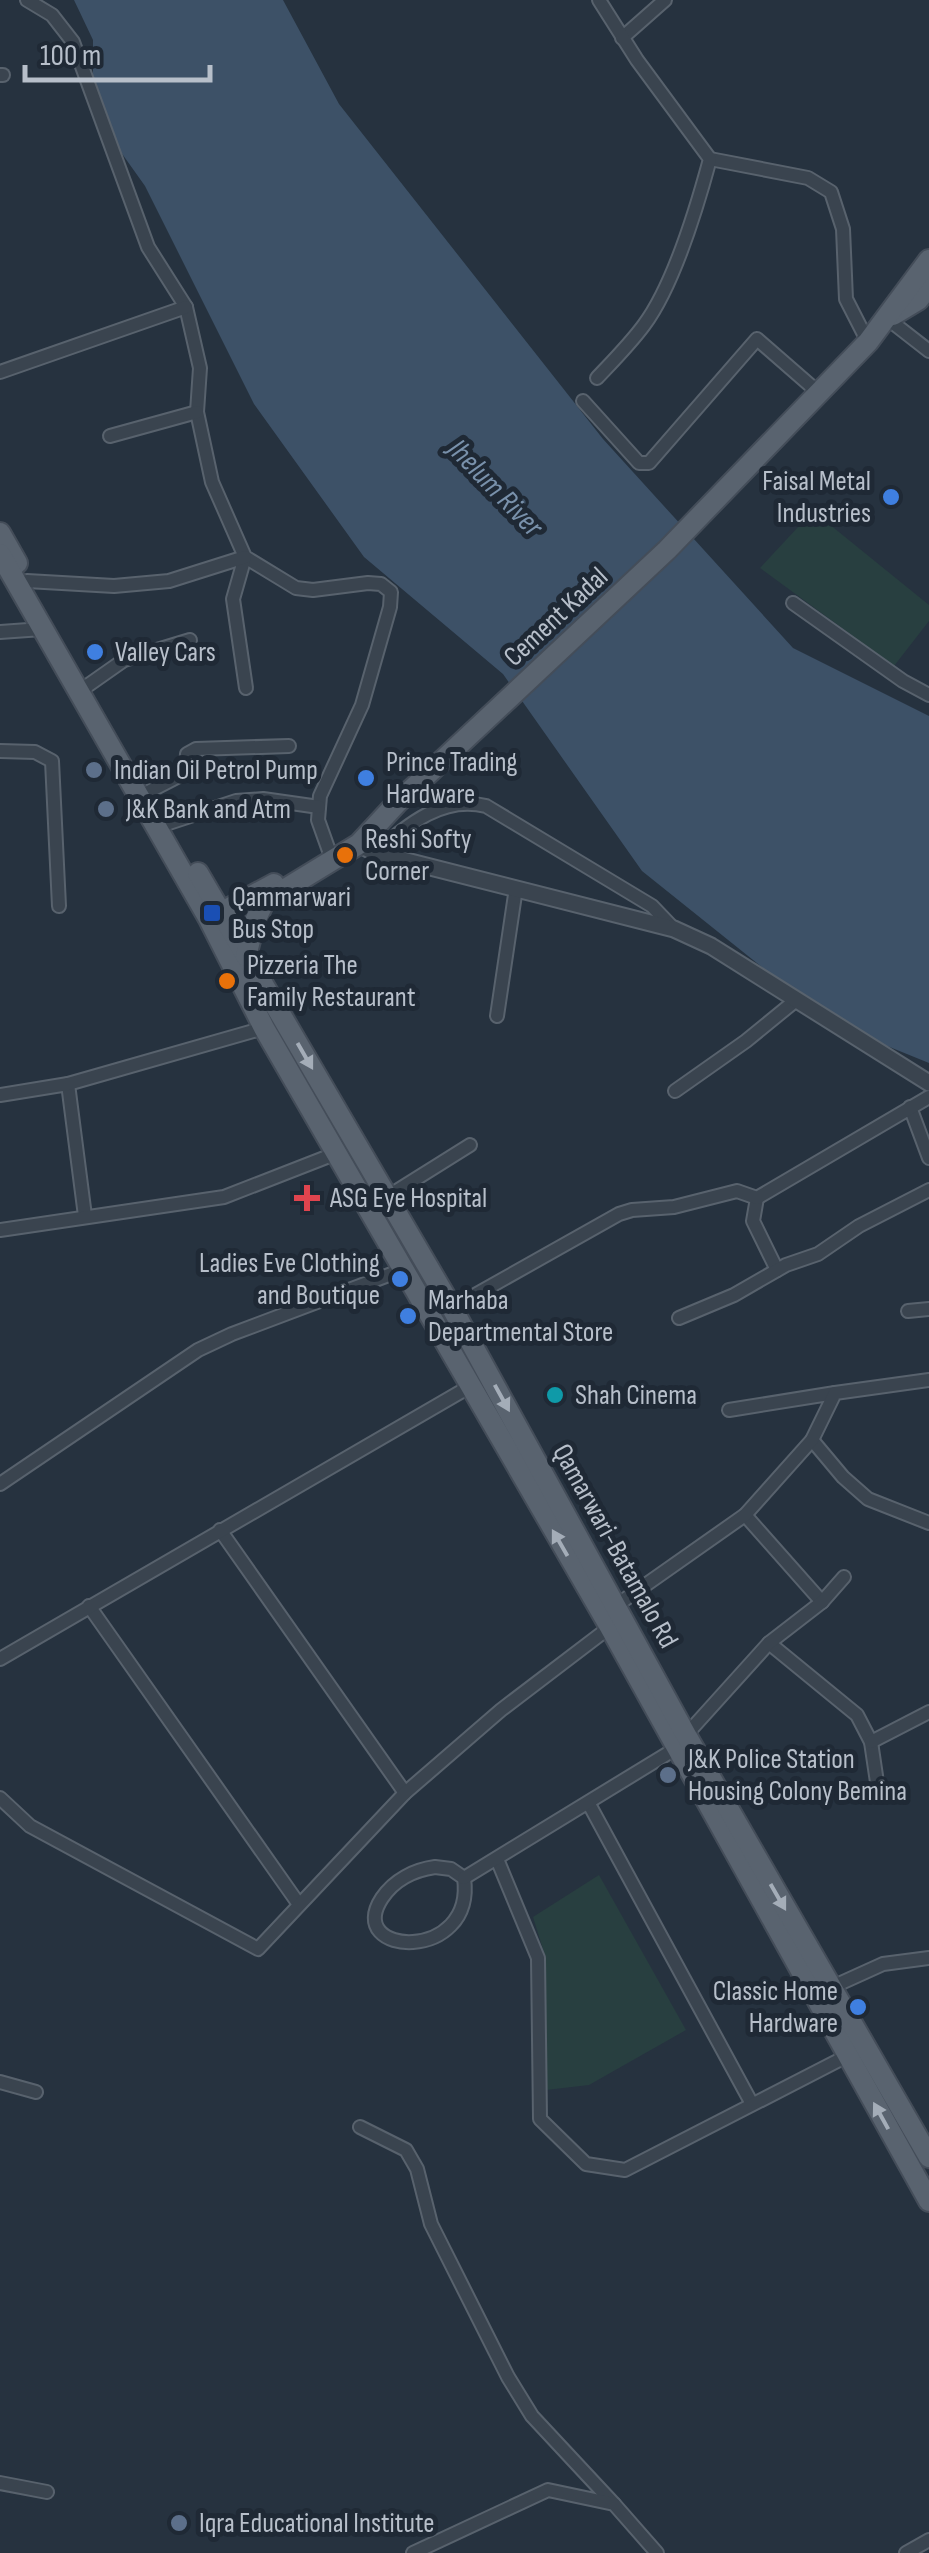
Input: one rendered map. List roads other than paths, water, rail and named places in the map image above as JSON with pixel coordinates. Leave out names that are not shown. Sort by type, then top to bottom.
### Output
[{"type":"main road","points":[[888,319],[929,260]]},
{"type":"main road","points":[[888,319],[918,300],[929,286]]},
{"type":"main road","name":"Cement Kadal","points":[[334,858],[367,848],[397,802],[667,550],[888,319]]},
{"type":"main road","points":[[0,533],[169,824],[215,916]]},
{"type":"main road","points":[[0,554],[215,916]]},
{"type":"main road","points":[[215,916],[334,858]]},
{"type":"main road","points":[[246,956],[264,902],[334,858]]},
{"type":"main road","name":"Qamarwari-Batamalo Rd","points":[[215,916],[246,956],[452,1308],[617,1605],[681,1742],[929,2201]]},
{"type":"main road","name":"Qamarwari-Batamalo Rd","points":[[215,916],[264,1028],[469,1387],[610,1627],[926,2146]]},
{"type":"street","points":[[28,0],[62,25],[73,42],[148,246],[186,307],[200,368],[197,412],[212,482],[245,557],[296,588],[313,590],[368,583],[381,584],[391,592],[362,705],[320,796],[318,820],[334,858]]},
{"type":"street","points":[[599,0],[710,159],[808,178],[831,192],[844,229],[846,299],[868,342]]},
{"type":"street","points":[[622,38],[664,0]]},
{"type":"street","points":[[597,378],[652,312],[682,247],[710,159]]},
{"type":"street","points":[[0,372],[186,307]]},
{"type":"street","points":[[888,319],[929,351]]},
{"type":"street","points":[[583,401],[639,464],[649,464],[757,339],[819,393]]},
{"type":"street","points":[[110,436],[197,412]]},
{"type":"street","points":[[27,581],[114,586],[170,581],[245,557]]},
{"type":"street","points":[[245,557],[233,599],[246,688]]},
{"type":"street","points":[[793,603],[903,682],[929,694]]},
{"type":"street","points":[[0,632],[42,629]]},
{"type":"street","points":[[87,686],[124,660],[190,640]]},
{"type":"street","points":[[150,791],[185,773],[187,754],[196,749],[289,746]]},
{"type":"street","points":[[0,751],[35,752],[52,760],[59,906]]},
{"type":"street","points":[[169,824],[236,801],[263,799],[319,808]]},
{"type":"street","points":[[367,848],[452,803],[486,806],[652,906],[674,929]]},
{"type":"street","points":[[367,848],[674,929],[711,946],[929,1083]]},
{"type":"street","points":[[498,1016],[516,888]]},
{"type":"street","points":[[674,1091],[795,1001]]},
{"type":"street","points":[[0,1095],[68,1084],[264,1028]]},
{"type":"street","points":[[68,1084],[86,1216]]},
{"type":"street","points":[[452,1308],[618,1214],[674,1207],[736,1191],[757,1198],[929,1097]]},
{"type":"street","points":[[910,1108],[929,1158]]},
{"type":"street","points":[[388,1198],[470,1146]]},
{"type":"street","points":[[0,1230],[224,1198],[337,1153]]},
{"type":"street","points":[[679,1318],[818,1254],[858,1226],[929,1190]]},
{"type":"street","points":[[757,1198],[753,1221],[777,1270]]},
{"type":"street","points":[[0,1484],[198,1350],[402,1270]]},
{"type":"street","points":[[908,1311],[929,1308]]},
{"type":"street","points":[[729,1410],[929,1380]]},
{"type":"street","points":[[0,1659],[469,1387]]},
{"type":"street","points":[[617,1605],[745,1515],[812,1440],[834,1393]]},
{"type":"street","points":[[812,1440],[851,1486],[868,1499],[929,1523]]},
{"type":"street","points":[[745,1515],[822,1602]]},
{"type":"street","points":[[220,1530],[405,1793]]},
{"type":"street","points":[[464,1878],[589,1804],[681,1742],[769,1643],[822,1602],[844,1577]]},
{"type":"street","points":[[90,1606],[298,1903]]},
{"type":"street","points":[[0,1798],[30,1826],[258,1948],[405,1793],[501,1710],[610,1627]]},
{"type":"street","points":[[769,1643],[857,1715],[871,1742],[878,1788]]},
{"type":"street","points":[[871,1742],[929,1712]]},
{"type":"street","points":[[589,1804],[752,2104]]},
{"type":"street","points":[[498,1858],[538,1958],[540,2119],[586,2164],[626,2170],[848,2056]]},
{"type":"street","points":[[435,1867],[450,1869],[464,1878],[464,1903],[448,1929],[429,1940],[412,1943],[392,1942],[381,1936],[374,1924],[375,1910],[391,1886],[417,1870],[435,1867]]},
{"type":"street","points":[[830,1988],[883,1964],[929,1958]]},
{"type":"street","points":[[0,2082],[36,2092]]},
{"type":"street","points":[[360,2127],[406,2150],[417,2169],[432,2224],[508,2377],[532,2416],[657,2553]]},
{"type":"street","points":[[0,2483],[47,2492]]},
{"type":"street","points":[[414,2553],[548,2490],[614,2504]]},
{"type":"street","points":[[906,2553],[929,2540]]},
{"type":"water","name":"Jhelum River","points":[[74,0],[283,0],[339,104],[603,439],[793,648],[929,716],[929,1063],[833,1024],[642,871],[503,674],[364,557],[254,404],[145,186],[93,113],[93,40]]},
{"type":"place","name":"Faisal Metal Industries","points":[[891,497]]},
{"type":"place","name":"Valley Cars","points":[[95,652]]},
{"type":"place","name":"Indian Oil Petrol Pump","points":[[94,770]]},
{"type":"place","name":"Prince Trading Hardware","points":[[366,778]]},
{"type":"place","name":"J&K Bank and Atm","points":[[106,809]]},
{"type":"place","name":"Reshi Softy Corner","points":[[345,855]]},
{"type":"place","name":"Qammarwari Bus Stop","points":[[212,913]]},
{"type":"place","name":"Pizzeria The Family Restaurant","points":[[227,981]]},
{"type":"place","name":"ASG Eye Hospital","points":[[307,1198]]},
{"type":"place","name":"Ladies Eve Clothing and Boutique","points":[[400,1279]]},
{"type":"place","name":"Marhaba Departmental Store","points":[[408,1316]]},
{"type":"place","name":"Shah Cinema","points":[[555,1395]]},
{"type":"place","name":"J&K Police Station Housing Colony Bemina","points":[[668,1775]]},
{"type":"place","name":"Classic Home Hardware","points":[[858,2007]]},
{"type":"place","name":"Iqra Educational Institute","points":[[179,2523]]}]
